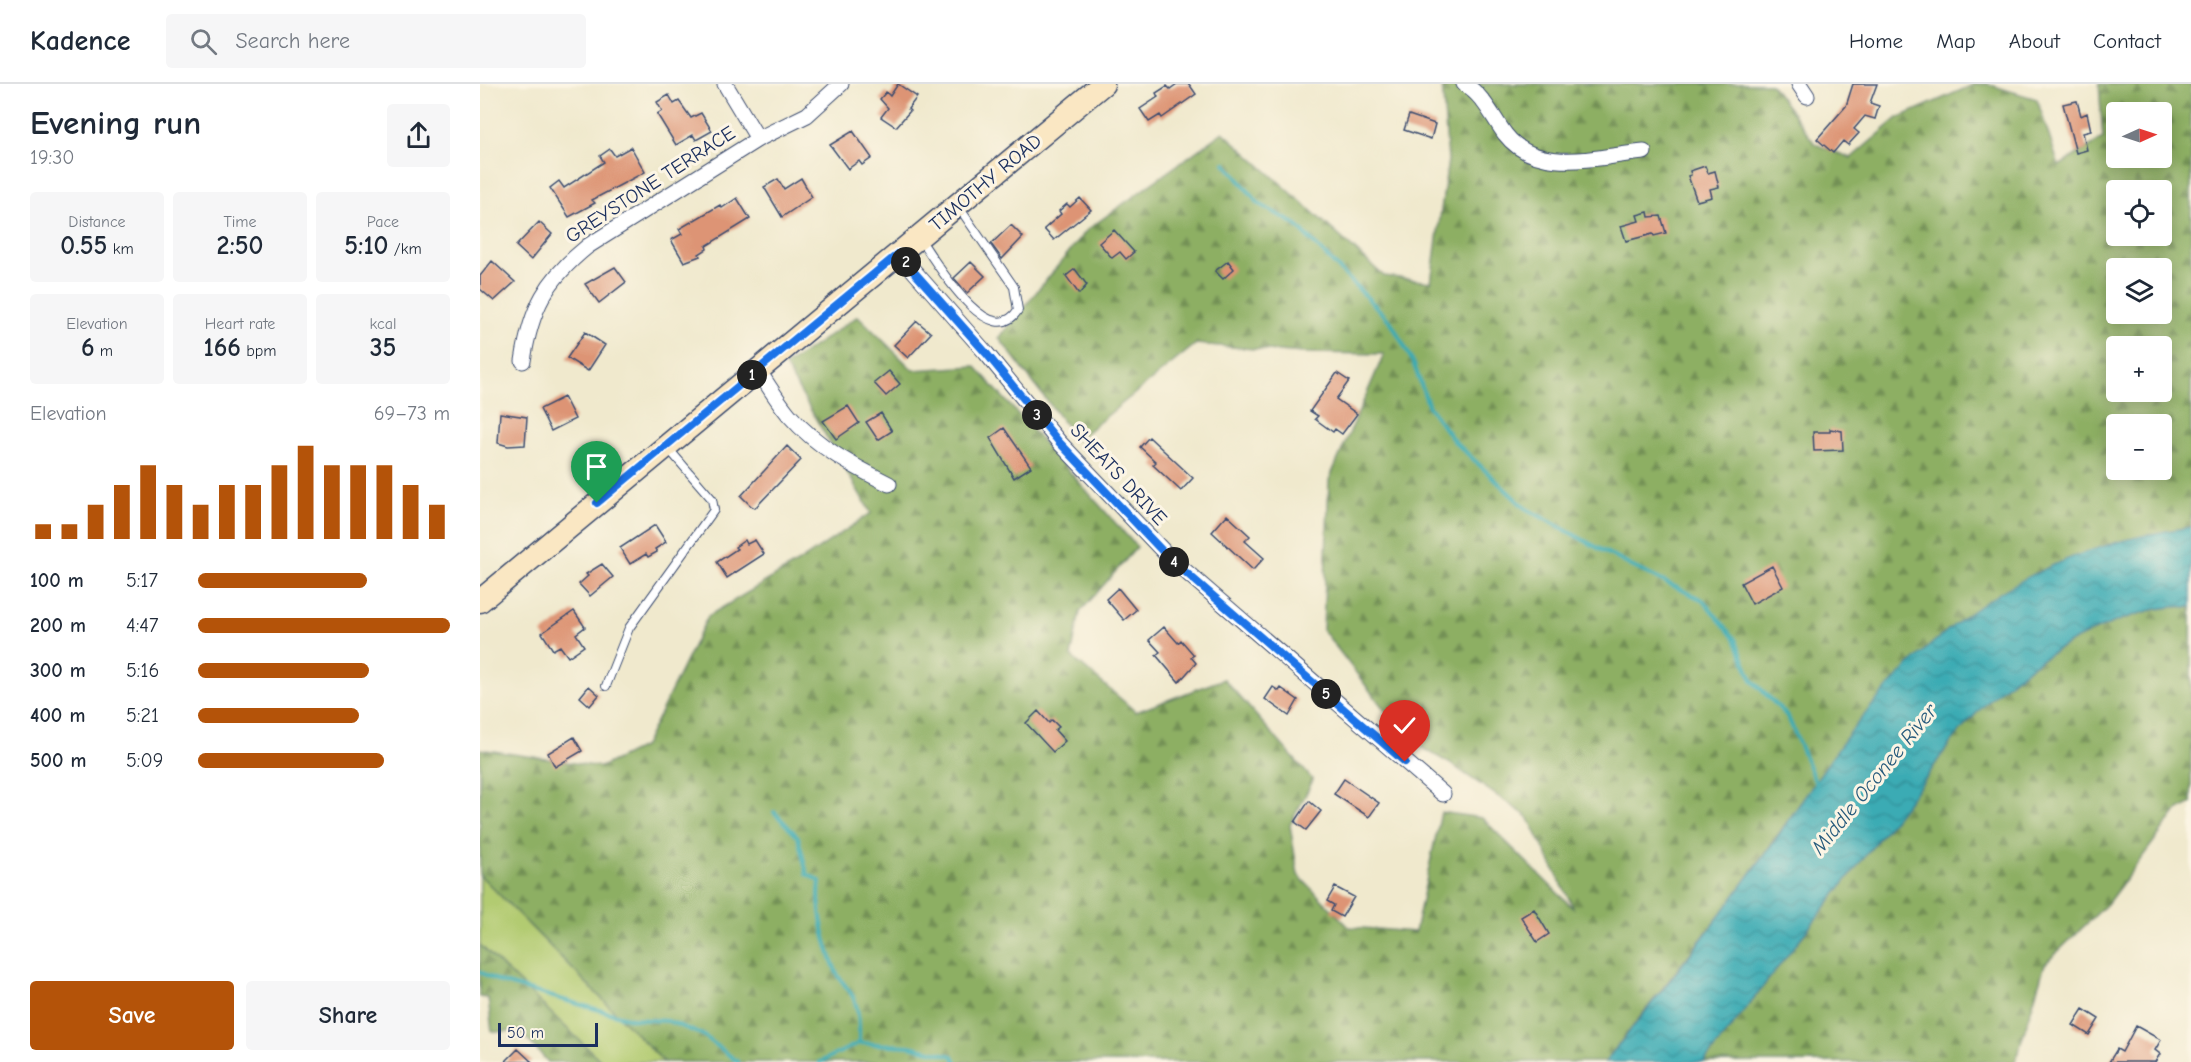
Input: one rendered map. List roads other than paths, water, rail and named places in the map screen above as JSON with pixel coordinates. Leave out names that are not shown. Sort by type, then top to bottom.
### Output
[{"type":"main road","name":"TIMOTHY ROAD","points":[[480,601],[1103,84]]},
{"type":"street","name":"GREYSTONE TERRACE","points":[[725,84],[758,139]]},
{"type":"street","name":"GREYSTONE TERRACE","points":[[523,361],[534,314],[547,286],[566,264],[588,246],[758,139],[807,115],[841,84]]},
{"type":"street","points":[[1464,84],[1481,97],[1506,135],[1532,155],[1557,160],[1644,152]]},
{"type":"street","name":"SHEATS DRIVE","points":[[898,254],[986,353],[1059,442],[1168,557],[1443,794]]},
{"type":"street","points":[[758,370],[790,416],[809,434],[840,459],[889,484]]},
{"type":"lane","points":[[919,237],[947,279],[983,317],[1002,323],[1012,319],[1018,310],[1014,287],[957,205]]},
{"type":"lane","points":[[606,686],[629,628],[697,538],[714,510],[712,499],[666,446]]},
{"type":"water","name":"Middle Oconee River","points":[[2191,527],[2191,607],[2172,607],[2133,615],[2086,635],[2032,666],[1984,705],[1944,752],[1704,1062],[1605,1062],[1728,904],[1860,720],[1929,646],[1966,615],[2006,589],[2047,568],[2092,550],[2140,536]]},
{"type":"waterway","points":[[1225,163],[1259,204],[1295,224],[1391,322],[1413,362],[1429,407],[1454,441],[1525,508],[1631,566],[1703,600],[1735,639],[1752,680],[1788,717],[1817,786]]},
{"type":"waterway","points":[[774,812],[798,837],[807,874],[820,881],[819,903],[825,937],[836,973],[851,993],[857,1008],[859,1043]]},
{"type":"waterway","points":[[480,972],[500,982],[631,1019],[668,1021],[703,1035],[738,1062]]},
{"type":"waterway","points":[[820,1062],[859,1043],[909,1046],[953,1056],[956,1062]]}]
